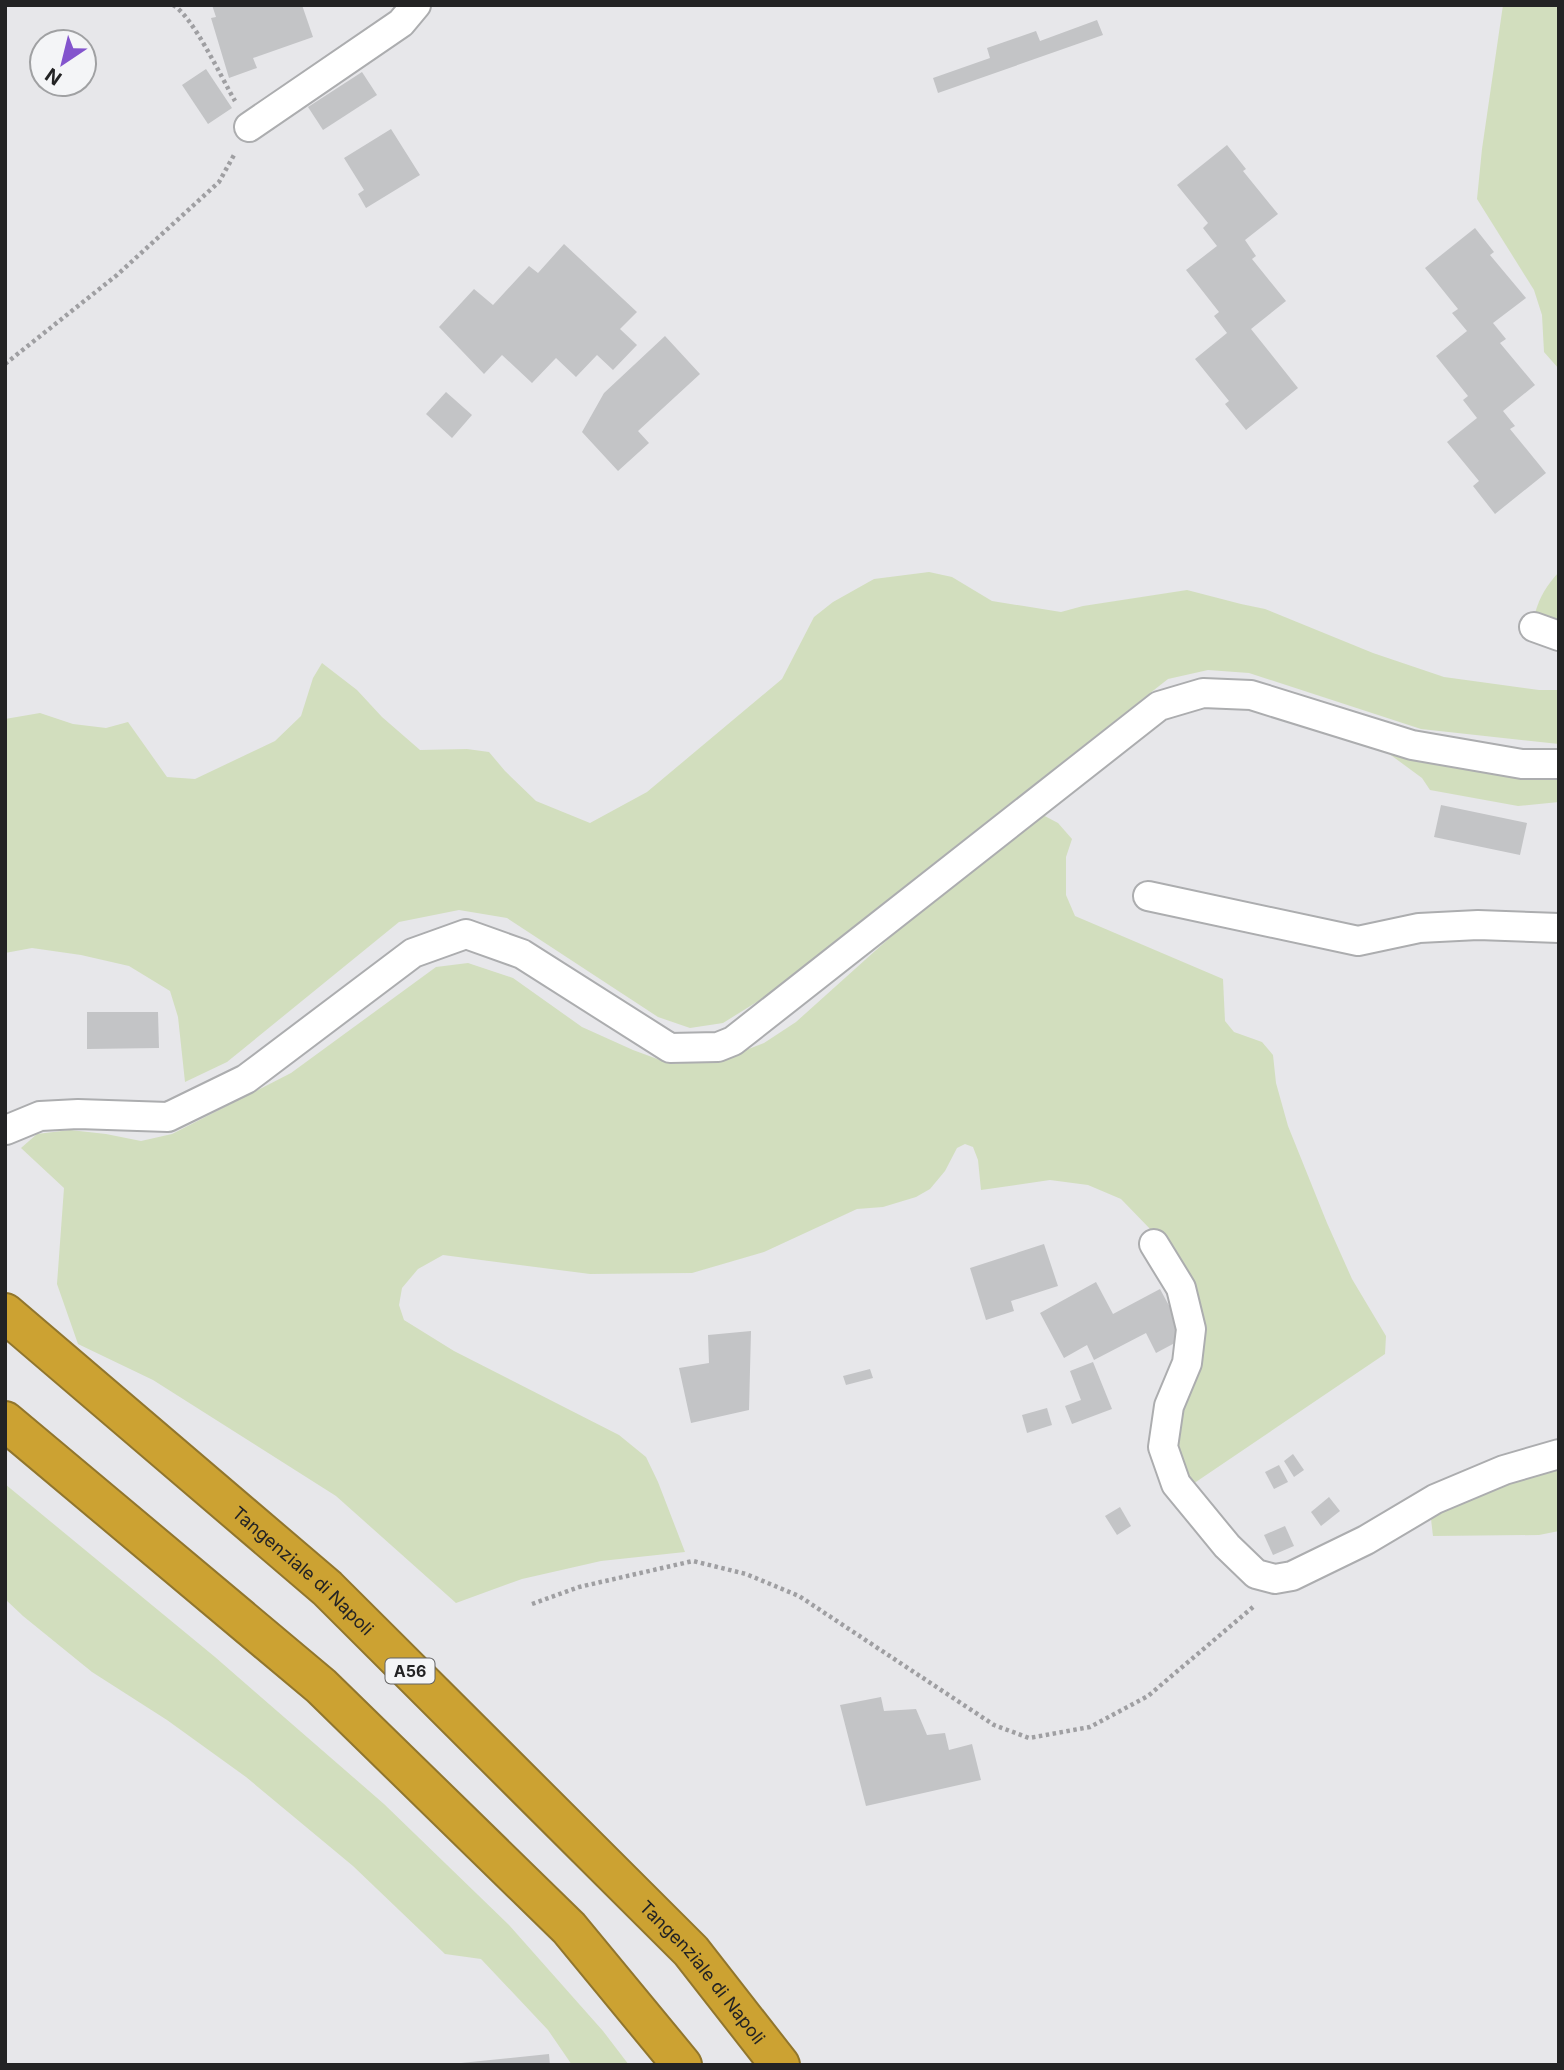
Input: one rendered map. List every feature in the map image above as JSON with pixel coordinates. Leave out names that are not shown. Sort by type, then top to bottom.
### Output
[{"type":"highway","name":"Tangenziale di Napoli","points":[[5,1313],[327,1588],[691,1951],[780,2065]]},
{"type":"highway","points":[[5,1421],[321,1686],[569,1928],[682,2065]]},
{"type":"street","points":[[249,127],[401,23],[416,5]]},
{"type":"street","points":[[6,1130],[40,1116],[78,1114],[168,1117],[246,1079],[413,953],[466,934],[522,954],[670,1048],[718,1047],[733,1041],[1159,706],[1203,692],[1251,695],[1412,745],[1522,764],[1559,764]]},
{"type":"street","points":[[1148,896],[1358,941],[1419,928],[1478,925],[1559,929]]},
{"type":"street","points":[[1154,1244],[1181,1288],[1191,1329],[1187,1363],[1169,1406],[1163,1447],[1176,1484],[1256,1574],[1275,1579],[1292,1576],[1367,1540],[1435,1499],[1504,1470],[1559,1454]]},
{"type":"path","points":[[5,364],[117,275],[219,182],[249,127],[193,27],[179,8],[173,5]]},
{"type":"path","points":[[532,1604],[579,1587],[692,1562],[746,1574],[799,1596],[993,1725],[1029,1738],[1090,1727],[1148,1696],[1264,1597],[1275,1579]]},
{"type":"green space","points":[[1503,5],[1559,5],[1559,369],[1544,352],[1542,315],[1534,290],[1477,199]]},
{"type":"green space","points":[[929,572],[952,577],[992,601],[1061,612],[1083,606],[1187,590],[1265,609],[1373,653],[1444,677],[1539,690],[1559,690],[1559,744],[1421,729],[1249,673],[1208,670],[1168,679],[760,1000],[723,1023],[690,1028],[658,1017],[507,918],[459,910],[399,922],[227,1062],[185,1082],[178,1017],[170,991],[129,966],[32,948],[5,953],[5,719],[40,713],[73,724],[106,728],[128,722],[167,777],[195,779],[275,741],[301,716],[313,678],[322,663],[357,690],[382,717],[420,750],[467,749],[489,752],[536,801],[590,823],[647,792],[782,679],[814,617],[833,602],[874,579]]},
{"type":"green space","points":[[1559,572],[1559,626],[1535,613],[1544,591]]},
{"type":"green space","points":[[1388,753],[1507,775],[1559,774],[1559,802],[1518,806],[1430,790],[1422,778]]},
{"type":"green space","points":[[1039,813],[1058,823],[1072,839],[1066,857],[1066,895],[1075,916],[1223,979],[1225,1021],[1234,1032],[1262,1042],[1273,1055],[1276,1083],[1288,1126],[1327,1223],[1352,1279],[1386,1336],[1385,1354],[1187,1488],[1169,1449],[1193,1367],[1153,1232],[1121,1199],[1088,1185],[1050,1180],[981,1190],[978,1160],[973,1147],[965,1144],[957,1148],[945,1171],[930,1189],[916,1197],[883,1207],[857,1209],[764,1252],[692,1273],[590,1274],[443,1255],[418,1269],[402,1288],[399,1305],[404,1320],[454,1351],[619,1435],[646,1457],[685,1552],[601,1561],[522,1579],[456,1603],[336,1496],[153,1380],[78,1344],[57,1284],[64,1188],[21,1148],[37,1134],[70,1130],[141,1141],[172,1134],[291,1073],[436,967],[468,963],[513,978],[582,1027],[633,1050],[671,1064],[720,1060],[764,1043],[796,1022],[954,880]]},
{"type":"green space","points":[[1559,1464],[1559,1531],[1539,1535],[1433,1536],[1431,1519],[1468,1498]]},
{"type":"green space","points":[[5,1484],[215,1657],[384,1804],[509,1925],[603,2031],[629,2065],[572,2065],[548,2030],[481,1959],[445,1954],[353,1866],[246,1777],[167,1720],[92,1672],[23,1616],[5,1599]]},
{"type":"building","points":[[212,5],[302,5],[313,37],[253,58],[257,68],[229,78],[211,18],[216,17]]},
{"type":"building","points":[[1097,20],[1103,35],[938,93],[933,78],[990,58],[987,48],[1036,31],[1040,41]]},
{"type":"building","points":[[206,69],[232,108],[208,124],[182,85]]},
{"type":"building","points":[[362,72],[377,95],[323,130],[308,107]]},
{"type":"building","points":[[391,129],[420,175],[366,208],[358,194],[364,190],[344,158]]},
{"type":"building","points":[[1227,145],[1246,169],[1243,171],[1278,214],[1245,240],[1256,256],[1252,259],[1286,301],[1251,329],[1298,388],[1246,430],[1225,404],[1229,401],[1195,359],[1227,333],[1214,316],[1219,312],[1186,270],[1217,246],[1203,228],[1208,223],[1177,185]]},
{"type":"building","points":[[1475,228],[1494,252],[1490,255],[1526,298],[1493,323],[1506,339],[1500,343],[1535,385],[1503,411],[1515,426],[1510,429],[1546,473],[1495,514],[1473,486],[1479,481],[1447,442],[1477,418],[1463,400],[1468,396],[1436,356],[1467,331],[1452,313],[1458,309],[1425,268]]},
{"type":"building","points":[[564,244],[637,312],[620,329],[637,345],[613,370],[597,355],[576,377],[556,358],[532,383],[502,355],[484,374],[439,327],[474,289],[493,305],[529,266],[538,273]]},
{"type":"building","points":[[665,336],[700,374],[638,431],[649,443],[618,471],[582,432],[604,393]]},
{"type":"building","points":[[446,392],[472,415],[452,438],[426,414]]},
{"type":"building","points":[[1441,805],[1527,823],[1520,855],[1434,837]]},
{"type":"building","points":[[87,1012],[158,1012],[159,1048],[87,1049]]},
{"type":"building","points":[[1044,1244],[1058,1286],[1011,1301],[1014,1311],[986,1320],[970,1268]]},
{"type":"building","points":[[1096,1282],[1113,1314],[1160,1289],[1186,1337],[1156,1353],[1146,1333],[1094,1360],[1087,1345],[1064,1358],[1040,1313]]},
{"type":"building","points":[[751,1331],[749,1410],[691,1423],[679,1368],[709,1363],[708,1335]]},
{"type":"building","points":[[1093,1362],[1112,1409],[1072,1424],[1065,1406],[1081,1400],[1070,1371]]},
{"type":"building","points":[[870,1369],[873,1378],[846,1385],[843,1376]]},
{"type":"building","points":[[1047,1408],[1052,1425],[1027,1433],[1022,1415]]},
{"type":"building","points":[[1293,1454],[1304,1470],[1294,1477],[1284,1461]]},
{"type":"building","points":[[1279,1465],[1288,1482],[1274,1489],[1265,1472]]},
{"type":"building","points":[[1329,1497],[1340,1511],[1321,1526],[1311,1512]]},
{"type":"building","points":[[1120,1507],[1131,1526],[1117,1535],[1105,1516]]},
{"type":"building","points":[[1285,1526],[1294,1546],[1273,1555],[1264,1535]]},
{"type":"building","points":[[881,1697],[884,1711],[916,1709],[927,1735],[945,1733],[949,1750],[972,1744],[981,1780],[866,1806],[840,1705]]},
{"type":"building","points":[[549,2054],[550,2065],[461,2065],[461,2063]]}]
